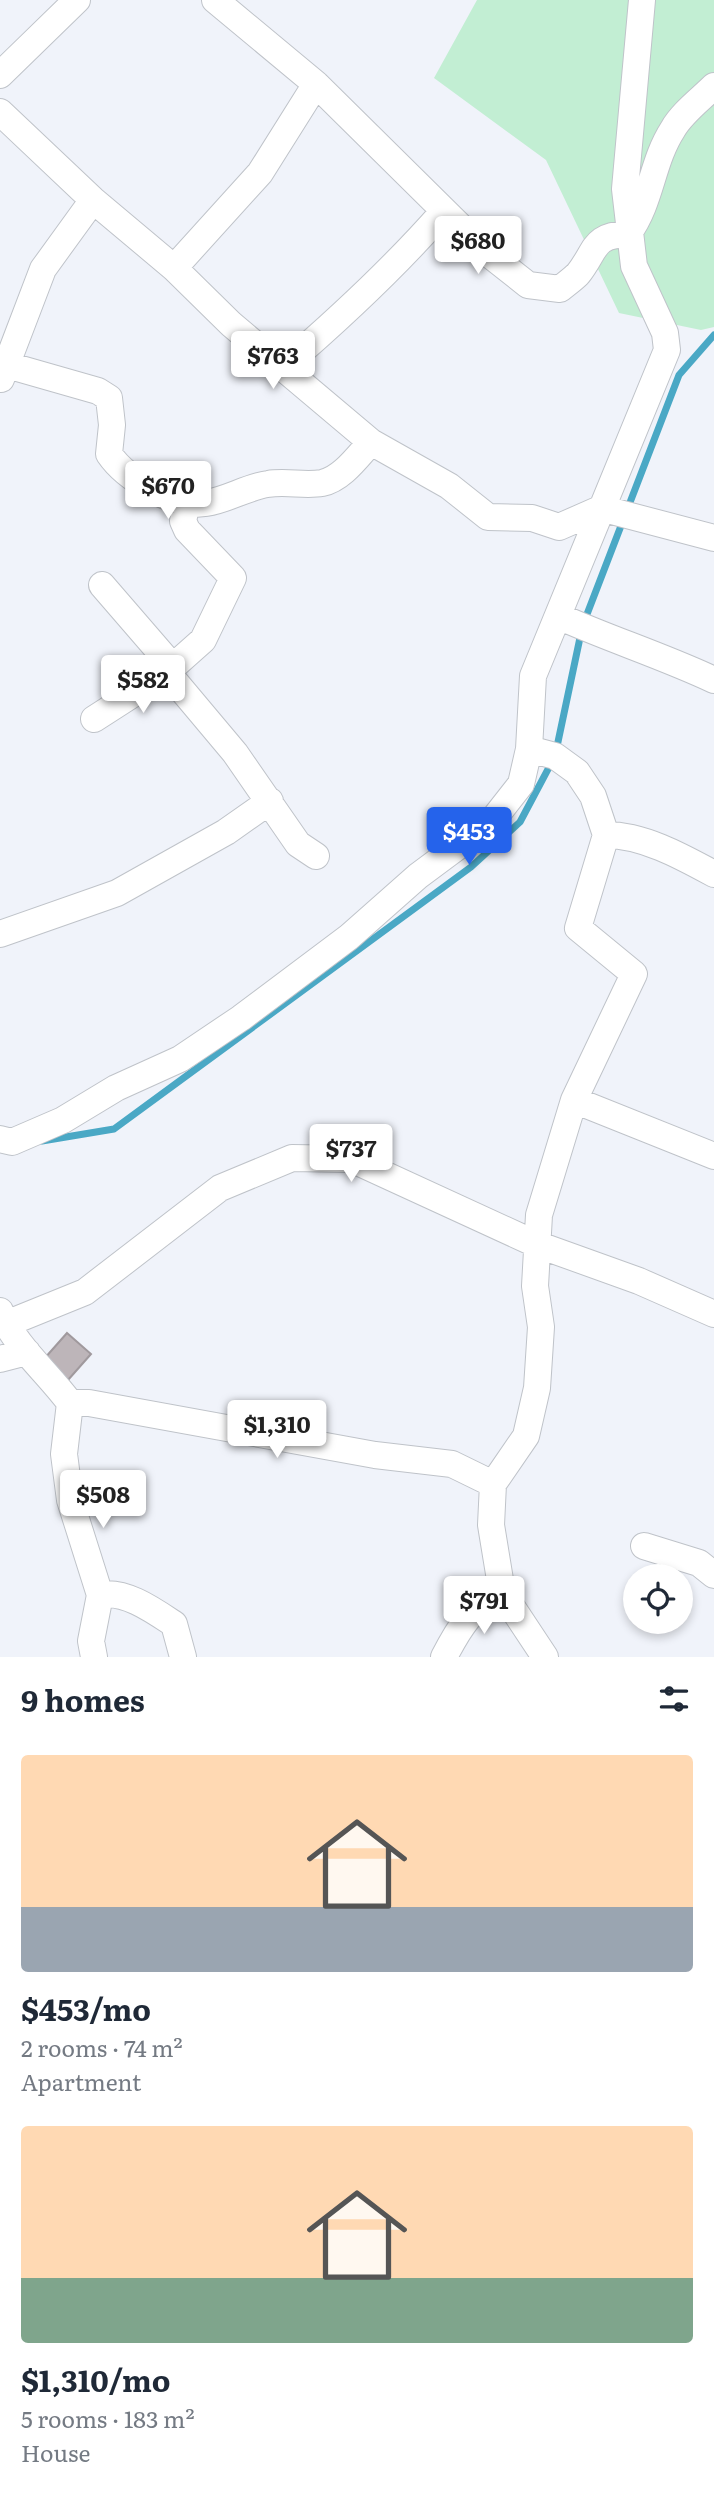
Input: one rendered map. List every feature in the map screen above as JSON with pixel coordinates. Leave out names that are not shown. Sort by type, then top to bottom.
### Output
[{"type":"street","points":[[0,75],[76,0]]},
{"type":"street","points":[[215,0],[316,84],[372,137],[443,212],[485,251],[528,285],[560,289],[578,274],[592,249],[608,235],[628,234]]},
{"type":"street","points":[[0,1139],[12,1142],[63,1120],[116,1088],[180,1059],[241,1018],[349,937],[418,876],[492,821],[521,784],[529,749],[533,676],[667,350],[665,333],[634,266],[628,234],[625,189],[642,0]]},
{"type":"street","points":[[174,268],[260,173],[316,84]]},
{"type":"street","points":[[628,234],[642,215],[655,167],[673,127],[714,86]]},
{"type":"street","points":[[0,112],[93,200],[174,268],[282,368],[371,442],[449,486],[488,517],[532,518],[559,527],[602,509],[714,538]]},
{"type":"street","points":[[93,200],[43,269],[13,342],[4,373],[98,391],[109,398],[112,425],[109,454],[119,469],[142,484],[187,503],[207,503],[269,483],[324,482],[340,474],[371,442]]},
{"type":"street","points":[[282,368],[363,296],[443,212]]},
{"type":"street","points":[[94,719],[169,669],[203,640],[233,578],[187,530],[183,521],[187,503]]},
{"type":"street","points":[[102,585],[270,801],[298,844],[316,856]]},
{"type":"street","points":[[558,616],[602,636],[664,657],[714,680]]},
{"type":"street","points":[[529,749],[555,756],[578,772],[593,796],[606,835],[578,928],[634,974],[574,1100],[539,1216],[535,1286],[541,1327],[537,1388],[526,1436],[493,1484],[491,1525],[502,1592],[545,1657]]},
{"type":"street","points":[[0,934],[117,892],[154,874],[270,801]]},
{"type":"street","points":[[606,835],[625,835],[685,858],[714,874]]},
{"type":"street","points":[[574,1100],[714,1156]]},
{"type":"street","points":[[94,1657],[91,1641],[100,1595],[70,1500],[64,1454],[70,1403],[27,1352],[3,1318],[85,1292],[220,1188],[292,1158],[351,1159],[536,1244],[639,1281],[714,1314]]},
{"type":"street","points":[[0,1359],[27,1352]]},
{"type":"street","points":[[70,1403],[89,1403],[375,1455],[452,1464],[493,1484]]},
{"type":"street","points":[[645,1546],[699,1563],[714,1575]]},
{"type":"street","points":[[444,1657],[457,1632],[476,1608],[502,1592]]},
{"type":"street","points":[[100,1595],[111,1593],[129,1598],[174,1624],[183,1657]]},
{"type":"green space","points":[[477,0],[714,0],[714,327],[701,330],[619,313],[546,160],[434,78]]},
{"type":"building","points":[[67,1333],[91,1354],[68,1380],[44,1359]]},
{"type":"waterway","points":[[584,622],[679,375],[714,335]]},
{"type":"waterway","points":[[42,1141],[114,1129],[471,867],[520,822],[555,756],[581,633]]}]
